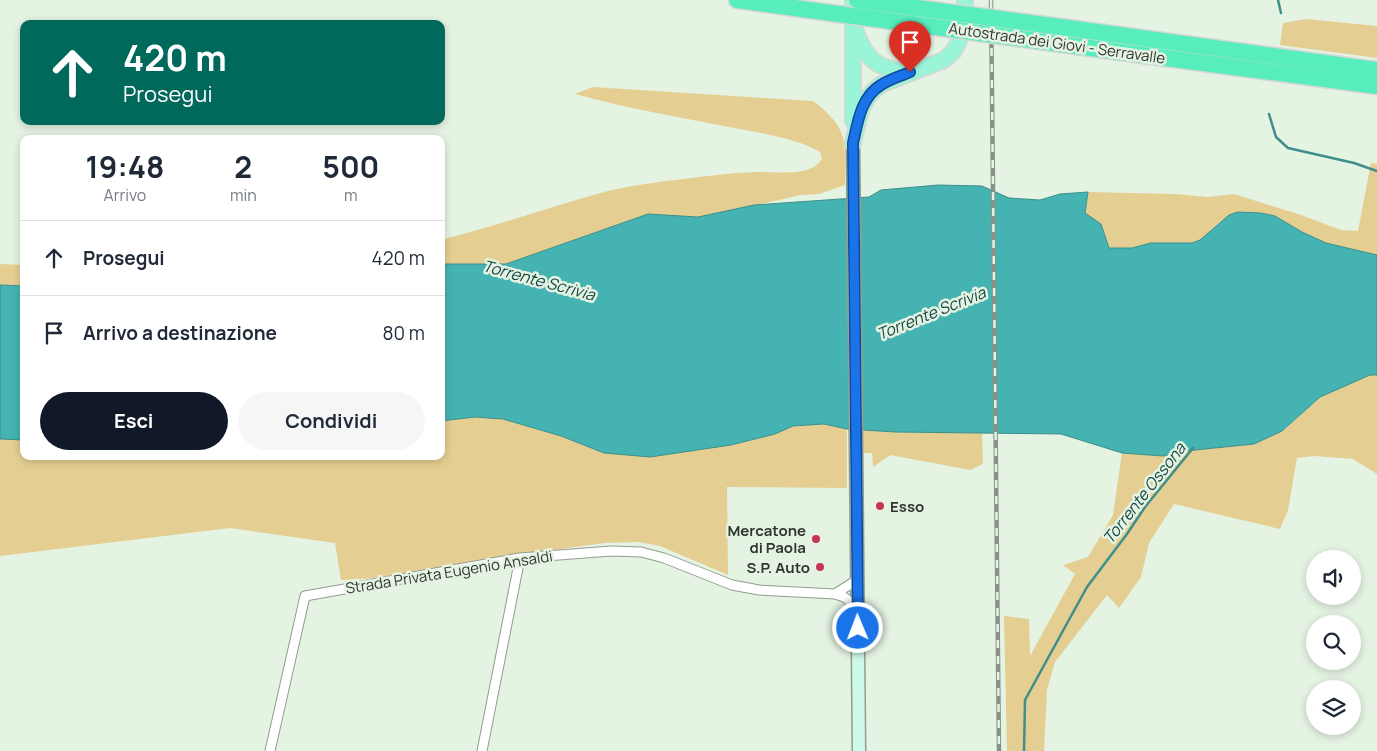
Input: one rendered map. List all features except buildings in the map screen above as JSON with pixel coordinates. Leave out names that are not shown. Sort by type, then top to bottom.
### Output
[{"type":"highway","name":"Autostrada dei Giovi - Serravalle","points":[[737,0],[1377,86]]},
{"type":"highway","name":"Autostrada dei Giovi - Serravalle","points":[[857,0],[1377,70]]},
{"type":"main road","points":[[853,0],[859,751]]},
{"type":"main road","points":[[853,143],[860,114],[868,97],[882,84],[944,60],[954,51],[960,39],[964,20],[965,0]]},
{"type":"main road","points":[[853,23],[865,51],[876,64],[889,69],[910,72]]},
{"type":"street","name":"Strada Privata Eugenio Ansaldi","points":[[270,751],[305,596],[520,558],[611,551],[641,552],[664,558],[732,585],[759,590],[835,594],[844,597],[857,607]]},
{"type":"street","points":[[482,751],[520,558]]},
{"type":"street","points":[[835,594],[857,580]]},
{"type":"shaded area","points":[[1306,19],[1377,26],[1377,58],[1280,45],[1283,23]]},
{"type":"shaded area","points":[[593,87],[813,101],[834,120],[843,137],[845,147],[845,185],[819,194],[801,195],[698,218],[648,214],[506,264],[445,264],[445,239],[608,191],[646,184],[719,175],[801,171],[817,165],[822,159],[820,152],[788,139],[632,108],[575,94]]},
{"type":"shaded area","points":[[1371,163],[1377,164],[1377,255],[1326,243],[1302,232],[1275,216],[1238,212],[1221,221],[1200,240],[1192,243],[1151,243],[1132,248],[1109,248],[1101,224],[1085,214],[1088,192],[1175,194],[1207,197],[1234,194],[1341,230],[1358,231]]},
{"type":"shaded area","points":[[0,264],[20,265],[20,286],[0,285]]},
{"type":"shaded area","points":[[1370,375],[1377,375],[1377,474],[1353,459],[1314,456],[1297,458],[1288,510],[1280,529],[1174,504],[1149,543],[1141,577],[1119,608],[1107,595],[1055,662],[1047,690],[1044,751],[1007,751],[1004,616],[1029,619],[1030,656],[1075,574],[1063,565],[1088,557],[1113,515],[1122,453],[1163,456],[1283,431],[1320,397]]},
{"type":"shaded area","points":[[475,417],[503,419],[561,436],[604,453],[650,457],[731,445],[775,434],[793,426],[824,424],[847,429],[847,488],[727,487],[728,575],[660,546],[638,542],[605,543],[375,578],[341,580],[335,543],[230,528],[0,556],[0,439],[20,440],[20,460],[445,460],[445,421]]},
{"type":"shaded area","points":[[862,430],[919,433],[982,432],[983,464],[970,470],[890,455],[873,467],[872,453],[862,453]]},
{"type":"water","name":"Torrente Scrivia","points":[[938,185],[982,186],[1009,198],[1040,200],[1060,194],[1088,192],[1085,213],[1101,224],[1109,248],[1132,248],[1151,243],[1192,243],[1200,240],[1229,215],[1238,212],[1275,216],[1302,232],[1326,243],[1377,255],[1377,375],[1370,375],[1320,397],[1282,431],[1254,444],[1185,451],[1163,456],[1122,453],[1061,434],[895,432],[847,429],[824,424],[793,426],[775,434],[731,445],[650,457],[604,453],[561,436],[503,419],[475,417],[445,421],[445,264],[506,264],[648,214],[698,217],[754,205],[869,197],[881,190]]},
{"type":"water","points":[[0,285],[20,286],[20,440],[0,439]]},
{"type":"waterway","points":[[1278,0],[1281,13]]},
{"type":"waterway","points":[[1269,114],[1276,137],[1288,148],[1354,163],[1377,171]]},
{"type":"waterway","name":"Torrente Ossona","points":[[1024,751],[1025,700],[1087,587],[1145,507],[1193,448]]},
{"type":"railway","points":[[991,0],[999,751]]},
{"type":"place","name":"Esso","points":[[880,506]]},
{"type":"place","name":"Mercatone di Paola","points":[[816,539]]},
{"type":"place","name":"S.P. Auto","points":[[820,567]]},
{"type":"route","points":[[858,628],[853,143],[860,114],[868,97],[882,84],[910,72]]}]
